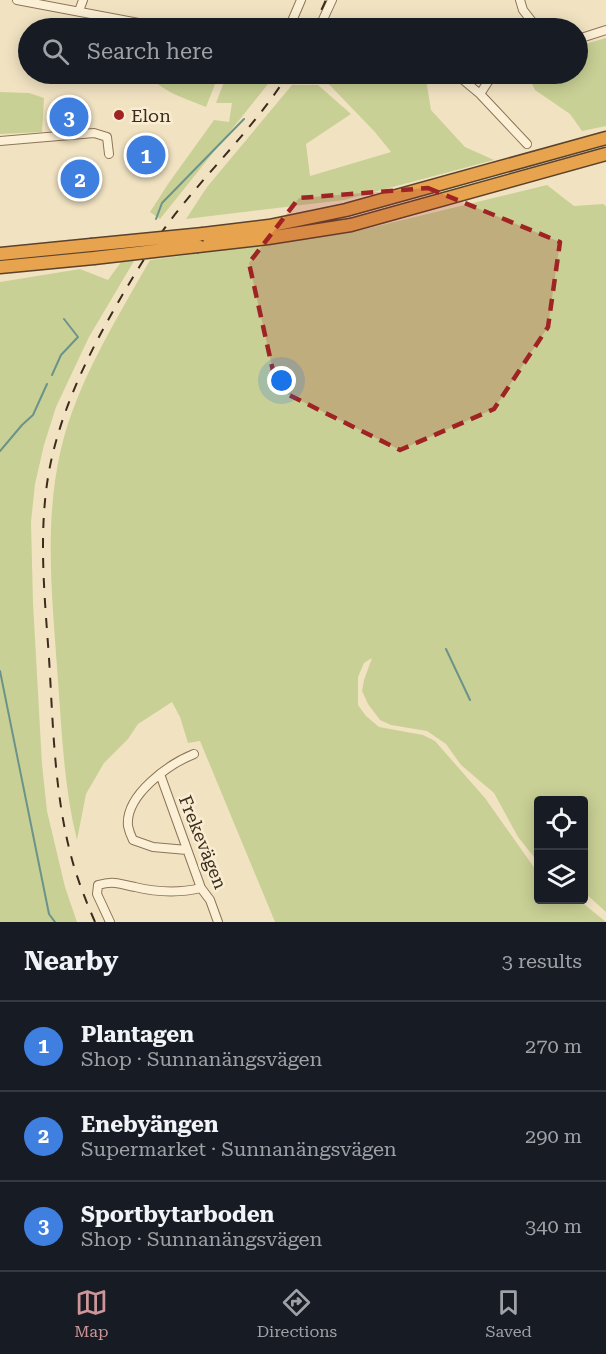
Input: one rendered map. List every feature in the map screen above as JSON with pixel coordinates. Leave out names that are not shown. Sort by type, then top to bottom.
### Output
[{"type":"highway","points":[[0,254],[269,226],[346,210],[606,138]]},
{"type":"highway","points":[[0,267],[268,238],[351,225],[606,154]]},
{"type":"street","points":[[17,0],[114,18]]},
{"type":"street","points":[[79,11],[83,0]]},
{"type":"street","points":[[293,18],[301,0]]},
{"type":"street","points":[[324,18],[332,0]]},
{"type":"street","points":[[520,0],[523,10],[529,18]]},
{"type":"street","points":[[588,36],[606,30]]},
{"type":"street","points":[[468,84],[526,144]]},
{"type":"street","points":[[480,94],[486,84]]},
{"type":"street","points":[[0,141],[94,133],[107,137],[109,154]]},
{"type":"street","points":[[187,850],[153,847],[133,840],[128,826],[135,803],[149,783],[177,761],[194,754]]},
{"type":"street","name":"Frekevägen","points":[[160,774],[201,888],[210,900],[218,922]]},
{"type":"street","points":[[110,922],[97,894],[98,885],[111,881],[136,888],[177,891],[201,888]]},
{"type":"highlighted area","points":[[428,188],[560,242],[548,327],[494,409],[400,450],[277,389],[249,263],[299,198]]},
{"type":"green space","points":[[606,38],[606,126],[582,131],[570,114],[535,90],[532,84],[588,84],[588,43]]},
{"type":"green space","points":[[215,84],[206,107],[182,98],[159,85]]},
{"type":"green space","points":[[223,84],[268,84],[160,219],[150,212],[168,184],[214,120],[229,122],[232,103],[216,103]]},
{"type":"green space","points":[[329,84],[427,84],[431,110],[465,147],[494,160],[344,200],[186,219],[207,187],[292,85],[318,85],[351,114],[306,144],[310,176],[391,152]]},
{"type":"green space","points":[[0,92],[29,93],[44,98],[42,132],[0,134]]},
{"type":"green space","points":[[547,185],[574,206],[603,204],[606,206],[606,912],[588,896],[588,796],[534,796],[534,857],[518,837],[494,793],[461,765],[446,744],[427,731],[391,725],[380,720],[362,691],[372,658],[364,663],[358,677],[358,705],[366,716],[379,727],[423,735],[435,741],[485,798],[534,867],[534,904],[584,904],[606,922],[275,922],[200,741],[188,743],[180,717],[172,702],[138,724],[128,739],[104,763],[86,794],[77,840],[64,761],[52,594],[51,536],[55,478],[61,449],[87,376],[150,260],[349,233]]},
{"type":"green space","points":[[134,261],[89,337],[56,407],[35,484],[31,522],[33,603],[42,764],[47,811],[65,887],[77,922],[0,922],[0,282],[80,269],[108,280],[121,262]]},
{"type":"waterway","points":[[156,219],[162,203],[244,119]]},
{"type":"waterway","points":[[52,375],[61,355],[78,337],[64,319]]},
{"type":"waterway","points":[[0,451],[33,415],[47,384]]},
{"type":"waterway","points":[[446,649],[470,700]]},
{"type":"waterway","points":[[0,671],[49,914],[55,922]]},
{"type":"railway","points":[[318,18],[326,0]]},
{"type":"railway","points":[[95,922],[70,852],[55,755],[43,551],[45,497],[49,471],[55,445],[73,393],[96,342],[124,292],[169,223],[281,84]]},
{"type":"place","name":"Elon","points":[[119,115]]},
{"type":"place","name":"Sportbytarboden","points":[[69,117]]},
{"type":"place","name":"Plantagen","points":[[146,155]]},
{"type":"place","name":"Enebyängen","points":[[80,179]]}]
